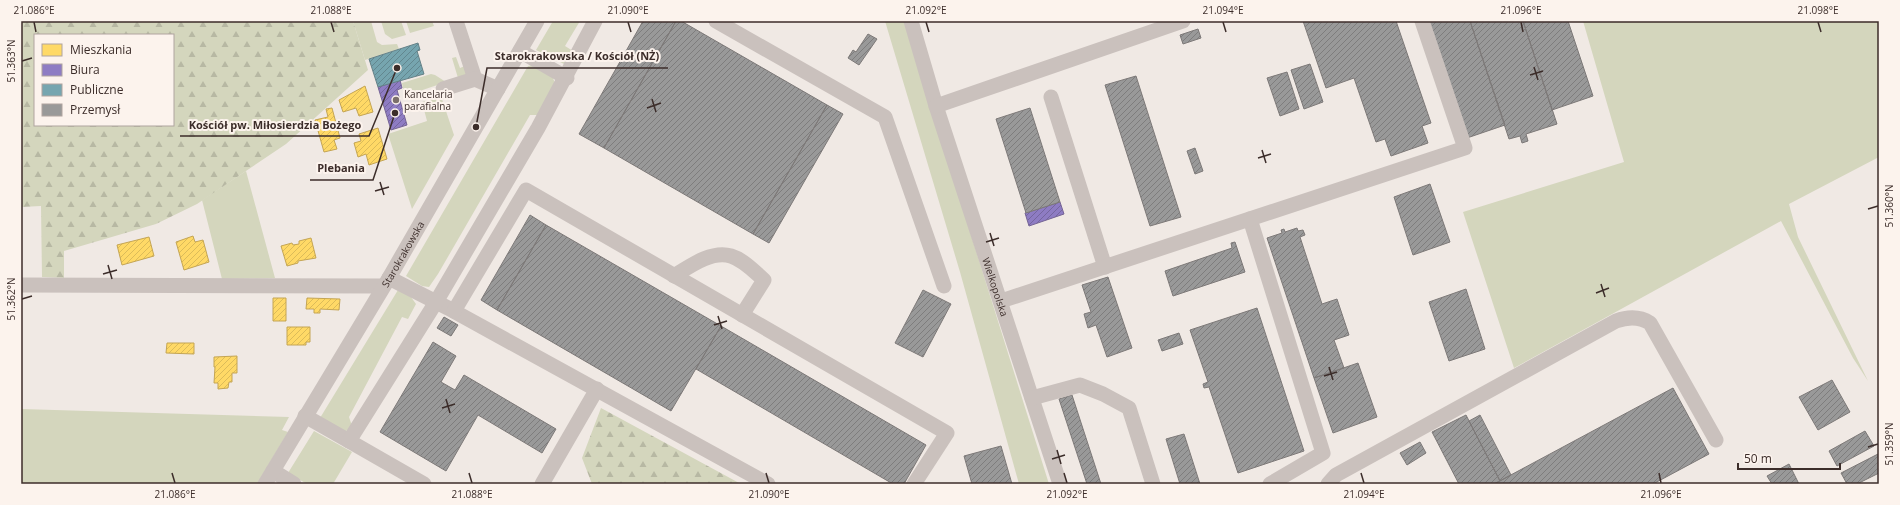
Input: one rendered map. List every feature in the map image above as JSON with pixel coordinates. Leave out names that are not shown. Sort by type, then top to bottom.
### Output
[{"type":"street","points":[[456,21],[475,79]]},
{"type":"street","name":"Starokrakowska","points":[[265,484],[386,282],[537,21]]},
{"type":"street","points":[[349,441],[436,302],[566,78],[595,21]]},
{"type":"street","points":[[716,21],[885,117],[944,286]]},
{"type":"street","name":"Wielkopolska","points":[[911,21],[936,106],[1060,484]]},
{"type":"street","points":[[936,106],[1183,21]]},
{"type":"street","points":[[1001,301],[1465,148],[1422,21]]},
{"type":"street","points":[[520,51],[566,78]]},
{"type":"street","points":[[443,89],[475,79],[498,89]]},
{"type":"street","points":[[1051,97],[1105,267]]},
{"type":"street","points":[[454,311],[526,190],[947,433],[914,484]]},
{"type":"street","points":[[1250,219],[1323,453],[1270,484]]},
{"type":"street","points":[[674,276],[692,265],[712,256],[731,256],[746,264],[764,280],[742,315]]},
{"type":"street","points":[[21,285],[386,282],[436,302],[454,311],[768,484]]},
{"type":"street","points":[[1328,484],[1336,475],[1616,321],[1626,317],[1644,320],[1650,323],[1716,440]]},
{"type":"street","points":[[1032,398],[1080,385],[1103,394],[1129,408],[1153,484]]},
{"type":"street","points":[[542,484],[597,390]]},
{"type":"street","points":[[305,416],[424,484]]},
{"type":"street","points":[[273,471],[294,484]]},
{"type":"green space","points":[[21,21],[353,21],[368,70],[286,144],[197,204],[156,224],[64,251],[64,278],[42,277],[41,206],[21,207]]},
{"type":"green space","points":[[353,21],[371,21],[377,42],[382,45],[397,44],[399,49],[365,60]]},
{"type":"green space","points":[[381,21],[401,21],[406,35],[392,39],[385,34]]},
{"type":"green space","points":[[406,21],[432,21],[434,26],[410,33]]},
{"type":"green space","points":[[553,21],[580,21],[565,46],[573,51],[568,62],[564,64],[536,50]]},
{"type":"green space","points":[[885,21],[904,21],[1049,484],[1019,484],[960,272]]},
{"type":"green space","points":[[1583,21],[1879,21],[1879,157],[1789,204],[1798,237],[1868,381],[1853,358],[1781,221],[1514,368],[1463,212],[1624,162]]},
{"type":"green space","points":[[456,57],[460,68],[467,65],[470,74],[458,78],[452,58]]},
{"type":"green space","points":[[534,65],[552,76],[555,83],[539,115],[530,115],[438,274],[429,287],[422,286],[406,276],[528,66]]},
{"type":"green space","points":[[431,74],[446,82],[411,94],[403,89],[402,83]]},
{"type":"green space","points":[[441,96],[454,135],[412,209],[388,134],[427,121],[422,102]]},
{"type":"green space","points":[[246,171],[275,278],[222,279],[202,200]]},
{"type":"green space","points":[[398,290],[411,297],[416,304],[408,319],[402,317],[349,417],[353,429],[342,432],[320,418]]},
{"type":"green space","points":[[601,408],[741,484],[592,484],[582,458]]},
{"type":"green space","points":[[21,409],[289,417],[282,430],[288,432],[257,484],[21,484]]},
{"type":"green space","points":[[314,431],[352,452],[333,484],[307,484],[288,473]]},
{"type":"building: Mieszkania","points":[[365,86],[373,112],[359,116],[356,108],[343,112],[339,100]]},
{"type":"building: Mieszkania","points":[[332,108],[340,138],[334,140],[337,149],[324,152],[315,120],[328,117],[326,109]]},
{"type":"building: Mieszkania","points":[[378,128],[387,159],[369,165],[366,154],[358,157],[354,143],[361,141],[359,134]]},
{"type":"building: Mieszkania","points":[[193,236],[195,242],[203,240],[209,262],[184,270],[176,242]]},
{"type":"building: Mieszkania","points":[[149,237],[154,256],[122,265],[117,245]]},
{"type":"building: Mieszkania","points":[[311,238],[316,258],[298,261],[298,263],[287,266],[281,246],[292,243],[293,245],[299,244],[299,241]]},
{"type":"building: Mieszkania","points":[[273,298],[286,298],[286,321],[273,321]]},
{"type":"building: Mieszkania","points":[[307,298],[340,299],[339,310],[320,309],[320,313],[314,313],[314,309],[306,309]]},
{"type":"building: Mieszkania","points":[[287,327],[310,327],[310,342],[306,342],[306,345],[287,345]]},
{"type":"building: Mieszkania","points":[[167,343],[194,343],[194,354],[166,353]]},
{"type":"building: Mieszkania","points":[[237,356],[237,373],[232,373],[232,382],[229,382],[228,388],[218,389],[218,383],[214,383],[214,357]]},
{"type":"building: Biura","points":[[400,80],[402,88],[397,90],[407,125],[391,130],[378,87]]},
{"type":"building: Biura","points":[[1060,202],[1064,214],[1029,226],[1025,213]]},
{"type":"building: Publiczne","points":[[418,43],[420,50],[417,51],[424,74],[378,87],[369,59]]},
{"type":"building: Przemysł","points":[[643,21],[676,21],[604,148],[579,134]]},
{"type":"building: Przemysł","points":[[676,21],[681,21],[827,105],[753,234],[604,148]]},
{"type":"building: Przemysł","points":[[1303,21],[1396,21],[1431,123],[1422,126],[1428,143],[1391,156],[1385,139],[1376,142],[1354,78],[1326,88]]},
{"type":"building: Przemysł","points":[[1425,21],[1470,21],[1505,125],[1464,139]]},
{"type":"building: Przemysł","points":[[1470,21],[1523,21],[1557,124],[1526,134],[1528,141],[1522,143],[1520,136],[1509,139]]},
{"type":"building: Przemysł","points":[[1523,21],[1568,21],[1593,96],[1552,110]]},
{"type":"building: Przemysł","points":[[1198,29],[1201,38],[1183,44],[1180,35]]},
{"type":"building: Przemysł","points":[[868,34],[877,39],[859,65],[848,58],[853,50],[856,52]]},
{"type":"building: Przemysł","points":[[1310,64],[1323,102],[1304,109],[1291,70]]},
{"type":"building: Przemysł","points":[[1287,72],[1299,109],[1280,116],[1267,78]]},
{"type":"building: Przemysł","points":[[1136,76],[1181,217],[1150,226],[1105,85]]},
{"type":"building: Przemysł","points":[[827,105],[843,114],[769,243],[753,234]]},
{"type":"building: Przemysł","points":[[1030,108],[1060,202],[1026,213],[996,119]]},
{"type":"building: Przemysł","points":[[1195,148],[1203,171],[1195,174],[1187,151]]},
{"type":"building: Przemysł","points":[[1430,184],[1450,242],[1413,255],[1394,197]]},
{"type":"building: Przemysł","points":[[530,215],[546,225],[497,310],[481,300]]},
{"type":"building: Przemysł","points":[[546,225],[721,326],[671,411],[497,310]]},
{"type":"building: Przemysł","points":[[1297,228],[1298,231],[1303,230],[1305,235],[1300,237],[1322,304],[1337,299],[1349,335],[1334,340],[1344,368],[1314,378],[1267,238],[1282,233],[1281,230],[1284,229],[1285,232]]},
{"type":"building: Przemysł","points":[[1235,242],[1245,272],[1173,296],[1165,271],[1232,248],[1231,243]]},
{"type":"building: Przemysł","points":[[1108,277],[1132,348],[1107,357],[1096,325],[1088,328],[1084,314],[1091,312],[1082,285]]},
{"type":"building: Przemysł","points":[[1466,289],[1485,349],[1449,361],[1429,302]]},
{"type":"building: Przemysł","points":[[923,290],[951,304],[923,357],[895,343]]},
{"type":"building: Przemysł","points":[[1257,308],[1304,451],[1238,473],[1209,387],[1204,388],[1203,384],[1208,382],[1190,330]]},
{"type":"building: Przemysł","points":[[444,317],[458,325],[451,336],[437,328]]},
{"type":"building: Przemysł","points":[[721,326],[926,445],[904,484],[893,484],[696,369]]},
{"type":"building: Przemysł","points":[[1179,333],[1183,344],[1162,351],[1158,340]]},
{"type":"building: Przemysł","points":[[433,342],[456,356],[441,382],[455,390],[464,375],[556,429],[542,453],[478,415],[446,471],[380,432]]},
{"type":"building: Przemysł","points":[[1358,363],[1377,417],[1333,433],[1314,378]]},
{"type":"building: Przemysł","points":[[1832,380],[1850,412],[1818,430],[1799,397]]},
{"type":"building: Przemysł","points":[[1673,388],[1709,454],[1653,484],[1494,484]]},
{"type":"building: Przemysł","points":[[1072,395],[1101,484],[1087,484],[1059,399]]},
{"type":"building: Przemysł","points":[[1466,415],[1500,481],[1494,484],[1459,484],[1432,432]]},
{"type":"building: Przemysł","points":[[1480,415],[1511,475],[1500,481],[1469,421]]},
{"type":"building: Przemysł","points":[[1865,431],[1874,446],[1837,466],[1829,451]]},
{"type":"building: Przemysł","points":[[1184,434],[1200,484],[1180,484],[1166,439]]},
{"type":"building: Przemysł","points":[[1420,442],[1426,453],[1407,465],[1400,453]]},
{"type":"building: Przemysł","points":[[1001,446],[1012,484],[972,484],[964,456]]},
{"type":"building: Przemysł","points":[[1878,454],[1879,473],[1857,484],[1847,484],[1841,473]]},
{"type":"building: Przemysł","points":[[1789,464],[1799,484],[1772,484],[1767,476]]},
{"type":"place","name":"Kościół pw. Miłosierdzia Bożego","points":[[397,68]]},
{"type":"place","name":"Kancelaria parafialna","points":[[396,100]]},
{"type":"place","name":"Plebania","points":[[395,113]]},
{"type":"place","name":"Starokrakowska / Kościół (NŻ)","points":[[476,127]]}]
